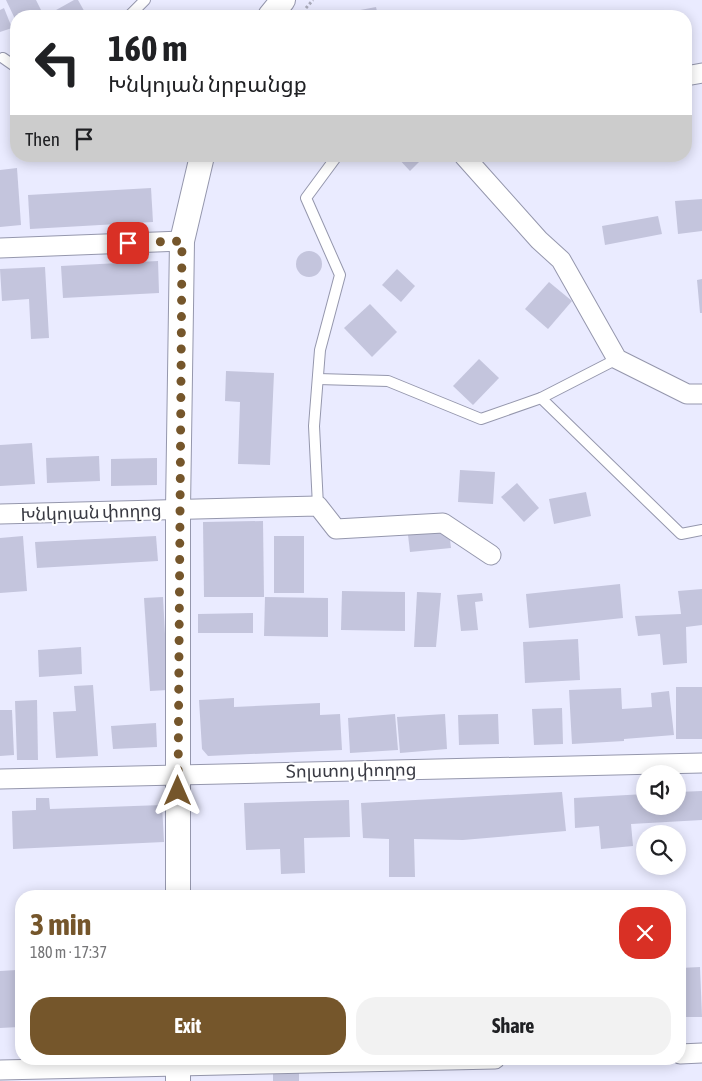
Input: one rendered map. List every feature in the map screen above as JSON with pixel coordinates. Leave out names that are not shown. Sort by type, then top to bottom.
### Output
[{"type":"street","points":[[275,10],[283,0]]},
{"type":"street","points":[[178,890],[178,509],[182,241],[201,162]]},
{"type":"street","points":[[469,162],[539,240],[561,260],[617,359],[687,394],[702,394]]},
{"type":"street","points":[[0,248],[182,241]]},
{"type":"street","points":[[318,506],[336,529],[443,523],[491,556]]},
{"type":"street","name":"Խնկոյան փողոց","points":[[0,514],[318,506]]},
{"type":"street","name":"Տոլստոյ փողոց","points":[[0,779],[178,773],[702,763]]},
{"type":"street","points":[[686,1054],[702,1053]]},
{"type":"street","points":[[0,1070],[178,1069],[305,1065]]},
{"type":"lane","points":[[135,10],[144,0]]},
{"type":"lane","points":[[3,58],[10,63]]},
{"type":"lane","points":[[318,506],[314,426],[320,350],[340,275],[306,198],[333,162]]},
{"type":"lane","points":[[318,380],[388,381],[481,419],[541,398],[617,359]]},
{"type":"lane","points":[[541,398],[681,534],[702,530]]},
{"type":"building","points":[[6,0],[36,0],[41,10],[11,10]]},
{"type":"building","points":[[74,0],[78,0],[84,10],[56,10]]},
{"type":"building","points":[[376,7],[377,10],[360,10]]},
{"type":"building","points":[[4,8],[10,23],[10,29],[0,32],[0,10]]},
{"type":"building","points":[[402,162],[419,162],[410,171]]},
{"type":"building","points":[[17,168],[21,225],[0,227],[0,170]]},
{"type":"building","points":[[151,188],[153,222],[30,229],[28,195]]},
{"type":"building","points":[[702,199],[702,231],[678,234],[675,201]]},
{"type":"building","points":[[658,216],[662,234],[605,245],[602,226]]},
{"type":"building","points":[[309,251],[318,255],[322,264],[318,273],[309,277],[300,273],[296,264],[300,255]]},
{"type":"building","points":[[158,261],[159,293],[63,298],[61,266]]},
{"type":"building","points":[[45,267],[49,338],[31,339],[29,299],[2,301],[0,269]]},
{"type":"building","points":[[397,269],[415,286],[401,302],[382,285]]},
{"type":"building","points":[[702,279],[702,313],[700,313],[697,280]]},
{"type":"building","points":[[549,282],[572,301],[548,329],[525,309]]},
{"type":"building","points":[[370,304],[397,332],[372,357],[344,328]]},
{"type":"building","points":[[479,359],[499,378],[473,405],[453,386]]},
{"type":"building","points":[[226,371],[274,373],[270,465],[238,464],[240,402],[225,401]]},
{"type":"building","points":[[32,443],[35,484],[0,486],[0,445]]},
{"type":"building","points":[[99,456],[100,481],[47,483],[46,458]]},
{"type":"building","points":[[157,458],[157,485],[111,486],[111,459]]},
{"type":"building","points":[[460,470],[495,472],[493,504],[458,502]]},
{"type":"building","points":[[517,483],[539,508],[524,522],[501,497]]},
{"type":"building","points":[[586,492],[591,516],[554,524],[549,499]]},
{"type":"building","points":[[263,521],[264,597],[204,597],[203,522]]},
{"type":"building","points":[[449,531],[451,548],[410,552],[408,535]]},
{"type":"building","points":[[23,536],[27,591],[0,593],[0,538]]},
{"type":"building","points":[[156,536],[158,561],[37,568],[35,542]]},
{"type":"building","points":[[274,536],[304,536],[304,593],[274,593]]},
{"type":"building","points":[[620,584],[623,618],[529,628],[526,594]]},
{"type":"building","points":[[702,589],[702,625],[686,627],[687,663],[663,665],[660,634],[638,636],[635,616],[681,614],[678,591]]},
{"type":"building","points":[[342,591],[405,592],[405,631],[341,630]]},
{"type":"building","points":[[417,592],[441,593],[436,647],[414,647]]},
{"type":"building","points":[[482,593],[483,601],[475,602],[478,630],[461,631],[457,595]]},
{"type":"building","points":[[163,597],[168,690],[150,691],[144,598]]},
{"type":"building","points":[[265,597],[328,598],[328,637],[264,636]]},
{"type":"building","points":[[253,613],[253,633],[198,633],[198,614]]},
{"type":"building","points":[[578,639],[580,680],[525,683],[523,642]]},
{"type":"building","points":[[81,647],[82,674],[39,677],[38,650]]},
{"type":"building","points":[[93,685],[98,756],[56,758],[53,712],[76,711],[74,686]]},
{"type":"building","points":[[676,687],[702,687],[702,739],[676,739]]},
{"type":"building","points":[[621,688],[622,709],[652,707],[651,693],[669,691],[674,735],[624,739],[624,741],[572,744],[569,690]]},
{"type":"building","points":[[234,698],[234,707],[320,703],[320,715],[340,714],[342,750],[208,756],[202,749],[199,700]]},
{"type":"building","points":[[37,700],[38,760],[17,760],[15,701]]},
{"type":"building","points":[[562,708],[563,744],[534,745],[532,709]]},
{"type":"building","points":[[0,710],[12,710],[14,755],[0,756]]},
{"type":"building","points":[[395,714],[398,750],[350,753],[348,718]]},
{"type":"building","points":[[445,714],[447,749],[400,753],[397,717]]},
{"type":"building","points":[[498,714],[499,744],[459,745],[458,715]]},
{"type":"building","points":[[156,723],[157,747],[113,749],[111,726]]},
{"type":"building","points":[[702,791],[702,820],[631,824],[633,846],[601,849],[599,826],[575,828],[574,798],[636,795],[636,815],[686,815],[686,792]]},
{"type":"building","points":[[562,792],[566,831],[463,840],[414,839],[415,877],[389,877],[389,839],[363,838],[361,803]]},
{"type":"building","points":[[36,798],[49,798],[50,809],[162,805],[164,842],[13,849],[12,811],[36,810]]},
{"type":"building","points":[[349,800],[350,837],[304,838],[305,873],[281,874],[280,849],[246,850],[244,803]]},
{"type":"building","points":[[700,967],[702,1017],[686,1017],[686,968]]},
{"type":"building","points":[[15,970],[15,1027],[0,1028],[0,971]]},
{"type":"building","points":[[299,1073],[299,1081],[273,1081],[273,1074]]},
{"type":"route","points":[[128,243],[182,241],[178,509],[178,791]]}]
